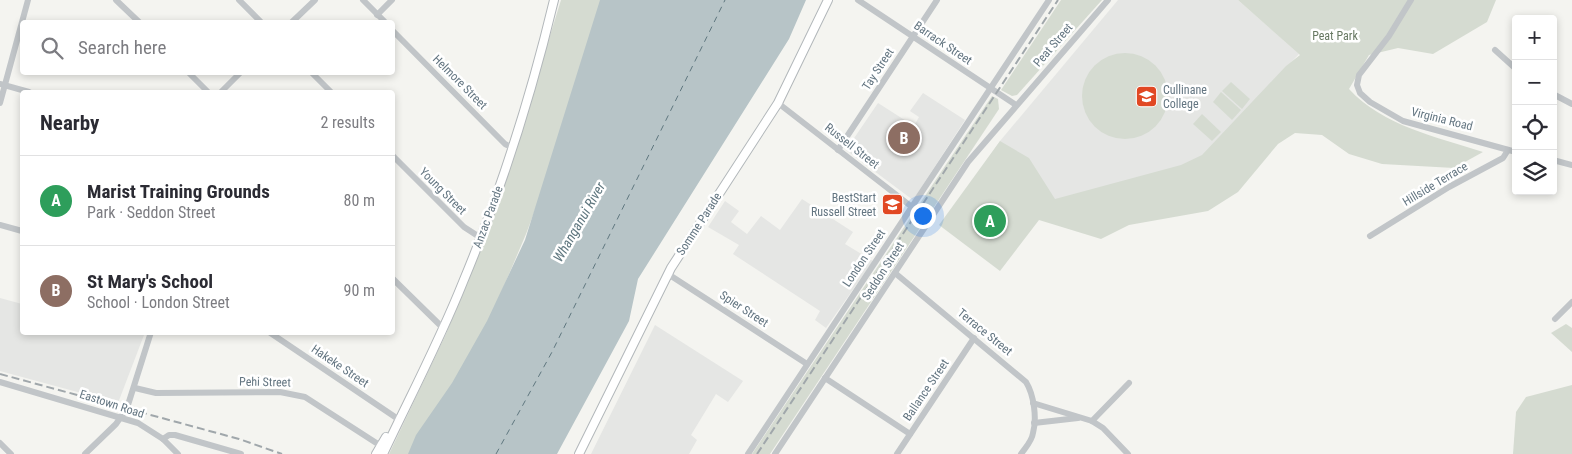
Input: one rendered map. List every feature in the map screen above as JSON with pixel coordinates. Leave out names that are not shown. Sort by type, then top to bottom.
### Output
[{"type":"main road","name":"Anzac Parade","points":[[376,454],[382,450],[443,328],[480,238],[513,148],[554,0]]},
{"type":"main road","name":"Somme Parade","points":[[579,454],[668,274],[778,103],[828,0]]},
{"type":"street","points":[[22,20],[28,0]]},
{"type":"street","points":[[116,0],[137,20]]},
{"type":"street","points":[[239,0],[260,20]]},
{"type":"street","points":[[294,20],[315,0]]},
{"type":"street","points":[[363,0],[383,20]]},
{"type":"street","points":[[377,15],[392,0]]},
{"type":"street","name":"Barrack Street","points":[[858,0],[1016,105]]},
{"type":"street","name":"Tay Street","points":[[838,150],[937,0]]},
{"type":"street","name":"London Street","points":[[748,454],[1048,0]]},
{"type":"street","name":"Peat Street","points":[[1016,105],[1108,0]]},
{"type":"street","name":"Virginia Road","points":[[1412,0],[1389,36],[1359,75],[1360,93],[1370,102],[1403,121],[1436,132],[1492,144],[1512,151]]},
{"type":"street","points":[[0,103],[3,85],[20,27]]},
{"type":"street","name":"Helmore Street","points":[[395,33],[505,144],[513,148]]},
{"type":"street","points":[[1495,50],[1512,65]]},
{"type":"street","points":[[191,75],[206,90]]},
{"type":"street","points":[[223,90],[239,75]]},
{"type":"street","points":[[314,75],[329,90]]},
{"type":"street","points":[[3,85],[22,90]]},
{"type":"street","points":[[1557,96],[1572,104]]},
{"type":"street","name":"Russell Street","points":[[778,103],[912,207]]},
{"type":"street","name":"Seddon Street","points":[[776,454],[968,162],[1016,105]]},
{"type":"street","name":"Hillside Terrace","points":[[1370,236],[1449,186],[1503,158],[1508,150]]},
{"type":"street","name":"Young Street","points":[[395,158],[464,227],[480,238]]},
{"type":"street","points":[[1557,161],[1572,165]]},
{"type":"street","points":[[0,225],[20,230]]},
{"type":"street","name":"Terrace Street","points":[[895,273],[1026,382],[1033,403],[1034,424]]},
{"type":"street","name":"Spier Street","points":[[668,274],[807,364]]},
{"type":"street","points":[[395,281],[443,328]]},
{"type":"street","points":[[1555,319],[1572,302]]},
{"type":"street","points":[[85,454],[121,418],[135,388],[151,335]]},
{"type":"street","name":"Hakeke Street","points":[[273,335],[397,421]]},
{"type":"street","name":"Ballance Street","points":[[897,454],[974,338]]},
{"type":"street","points":[[825,378],[910,434]]},
{"type":"street","name":"Eastown Road","points":[[0,382],[146,427],[163,439],[178,454]]},
{"type":"street","points":[[1092,421],[1129,383]]},
{"type":"street","name":"Pehi Street","points":[[135,388],[156,393],[280,392],[298,394],[382,450]]},
{"type":"street","points":[[1033,403],[1092,421],[1103,428],[1128,454]]},
{"type":"street","points":[[1021,454],[1031,439],[1034,424],[1081,418]]},
{"type":"street","points":[[163,439],[169,435],[176,435],[241,454]]},
{"type":"street","points":[[0,443],[11,454]]},
{"type":"shaded area","name":"Cullinane College","points":[[1118,0],[1238,0],[1299,54],[1198,161],[1041,216],[980,170],[1000,141]]},
{"type":"shaded area","points":[[923,93],[965,120],[913,200],[846,150],[878,103],[914,126],[919,117],[910,111]]},
{"type":"shaded area","points":[[802,199],[853,232],[845,244],[873,261],[826,328],[815,320],[820,311],[733,254],[739,245],[708,227],[725,201],[739,211],[731,222],[747,234],[761,216],[780,230]]},
{"type":"shaded area","points":[[0,298],[20,303],[20,335],[144,335],[118,403],[0,371]]},
{"type":"shaded area","points":[[655,325],[743,381],[728,402],[716,394],[691,435],[697,440],[689,454],[591,454]]},
{"type":"green space","points":[[561,0],[607,0],[563,135],[526,234],[482,338],[410,454],[389,454],[446,334],[499,201]]},
{"type":"green space","points":[[1061,0],[1102,0],[1017,95],[1012,96],[1001,90]]},
{"type":"green space","name":"Peat Park","points":[[1238,0],[1496,0],[1487,22],[1433,54],[1398,48],[1369,55],[1349,89],[1363,102],[1394,121],[1429,135],[1483,152],[1454,168],[1382,164],[1349,154],[1322,135],[1295,133],[1278,144],[1238,192],[1208,211],[1129,225],[1101,239],[1039,220],[1000,271],[939,225],[1000,141],[1029,158],[1055,199],[1181,165],[1202,155],[1286,66],[1300,55]]},
{"type":"green space","points":[[1125,53],[1142,56],[1156,65],[1165,79],[1168,96],[1165,113],[1156,127],[1142,136],[1125,139],[1108,136],[1094,127],[1085,113],[1082,96],[1085,79],[1094,65],[1108,56]]},
{"type":"green space","points":[[1231,82],[1250,99],[1242,109],[1222,91]]},
{"type":"green space","points":[[1221,92],[1241,110],[1232,120],[1213,102]]},
{"type":"green space","points":[[992,96],[998,99],[999,109],[770,454],[752,454]]},
{"type":"green space","points":[[1202,114],[1221,132],[1212,141],[1193,124]]},
{"type":"green space","points":[[1566,324],[1572,328],[1572,352],[1551,333]]},
{"type":"green space","points":[[1572,385],[1572,454],[1513,454],[1516,412],[1526,397]]},
{"type":"water","name":"Whanganui River","points":[[600,0],[806,0],[789,39],[638,279],[629,321],[557,454],[408,454],[416,435],[452,383],[487,321],[525,240]]},
{"type":"ferry route","points":[[496,454],[552,352],[725,0]]},
{"type":"railway","points":[[757,454],[1058,0]]},
{"type":"railway","points":[[0,374],[239,439],[282,454]]},
{"type":"place","name":"Cullinane College","points":[[1147,97]]},
{"type":"place","name":"St Mary's School","points":[[904,138]]},
{"type":"place","name":"BestStart Russell Street","points":[[892,205]]},
{"type":"place","name":"Marist Training Grounds","points":[[990,221]]}]
